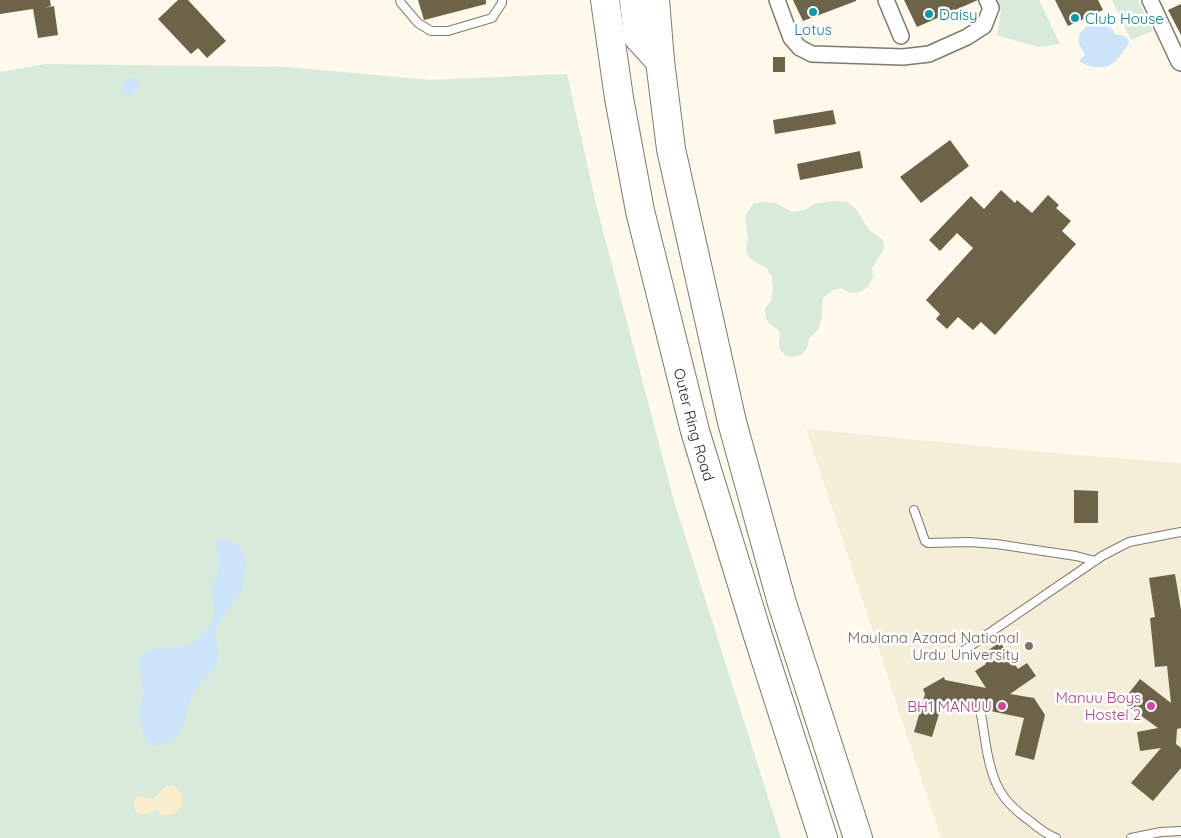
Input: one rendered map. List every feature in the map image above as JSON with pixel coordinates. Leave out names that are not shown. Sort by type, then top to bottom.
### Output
[{"type":"highway","name":"Outer Ring Road","points":[[629,5],[660,61],[671,149],[732,422],[782,603],[858,838]]},
{"type":"highway","name":"Outer Ring Road","points":[[629,5],[618,86],[640,211],[695,431],[758,636],[824,838]]},
{"type":"street","points":[[777,0],[791,38],[800,48],[812,54],[903,57],[929,54],[967,37],[984,26],[991,8],[987,0]]},
{"type":"street","points":[[886,0],[901,36]]},
{"type":"street","points":[[1150,0],[1181,63]]},
{"type":"lane","points":[[400,0],[418,23],[431,31],[448,31],[492,18],[502,0]]},
{"type":"lane","points":[[914,510],[925,541],[928,543],[969,542],[996,544],[1094,560]]},
{"type":"lane","points":[[963,651],[1094,560],[1129,542],[1181,532]]},
{"type":"lane","points":[[981,714],[989,761],[997,785],[1007,800],[1021,815],[1047,834],[1056,838]]},
{"type":"lane","points":[[1131,838],[1181,831]]},
{"type":"shaded area","name":"Maulana Azaad National Urdu University","points":[[806,429],[1064,454],[1181,463],[1181,838],[941,838]]},
{"type":"green space","points":[[996,0],[1039,0],[1060,44],[1039,47],[997,35],[1001,11]]},
{"type":"green space","points":[[1112,0],[1138,0],[1153,31],[1131,40]]},
{"type":"green space","points":[[46,64],[288,67],[430,80],[567,74],[597,208],[674,501],[781,838],[0,838],[0,72]]},
{"type":"green space","points":[[833,201],[847,202],[857,210],[869,230],[883,240],[884,249],[872,268],[873,277],[868,287],[860,292],[850,293],[841,288],[833,290],[823,298],[822,316],[818,330],[809,338],[806,350],[798,356],[791,357],[780,349],[778,330],[766,318],[765,308],[771,301],[773,289],[772,277],[766,267],[756,263],[748,256],[745,216],[754,203],[775,203],[793,212],[805,210],[814,204]]},
{"type":"sand","points":[[173,785],[182,796],[182,802],[181,807],[173,814],[163,815],[156,810],[147,814],[140,814],[135,811],[134,802],[139,796],[153,799],[164,788]]},
{"type":"water","points":[[1098,23],[1107,25],[1116,35],[1124,36],[1129,41],[1128,45],[1112,64],[1103,67],[1093,67],[1080,62],[1085,55],[1079,43],[1079,38],[1084,28]]},
{"type":"water","points":[[130,77],[134,78],[140,85],[140,88],[132,96],[122,92],[123,83]]},
{"type":"water","points":[[219,539],[234,543],[245,557],[246,566],[241,590],[217,626],[218,655],[216,664],[194,692],[183,726],[174,739],[154,746],[147,742],[140,723],[140,709],[144,691],[139,663],[141,657],[149,650],[185,646],[198,639],[208,629],[215,608],[212,589],[219,568],[215,544]]},
{"type":"building","points":[[0,0],[50,0],[51,6],[44,8],[54,6],[58,35],[38,38],[33,9],[0,14]]},
{"type":"building","points":[[178,0],[188,0],[226,41],[207,58],[198,48],[191,54],[158,19]]},
{"type":"building","points":[[418,0],[486,0],[486,4],[424,20]]},
{"type":"building","name":"Lotus","points":[[793,0],[856,0],[856,1],[803,21]]},
{"type":"building","name":"Daisy","points":[[904,0],[978,0],[917,27]]},
{"type":"building","name":"Club House","points":[[1055,0],[1098,0],[1103,10],[1068,26]]},
{"type":"building","points":[[1181,4],[1181,35],[1168,10]]},
{"type":"building","points":[[773,57],[785,57],[785,72],[773,72]]},
{"type":"building","points":[[833,110],[836,124],[775,134],[773,120]]},
{"type":"building","points":[[950,140],[969,166],[921,203],[900,177]]},
{"type":"building","points":[[860,151],[863,168],[800,180],[797,164]]},
{"type":"building","points":[[1001,190],[1015,203],[1017,200],[1032,213],[1048,195],[1059,205],[1056,208],[1071,221],[1062,231],[1076,244],[995,335],[981,322],[973,330],[958,317],[947,329],[936,319],[940,314],[926,300],[973,248],[957,233],[940,251],[929,240],[971,196],[984,209]]},
{"type":"building","points":[[1074,490],[1098,491],[1098,523],[1074,523]]},
{"type":"building","name":"Manuu Boys Hostel 2","points":[[1175,574],[1181,610],[1181,728],[1177,729],[1176,744],[1181,748],[1181,768],[1153,801],[1131,783],[1161,748],[1140,751],[1137,732],[1158,728],[1122,702],[1140,679],[1171,703],[1167,666],[1155,667],[1150,618],[1155,617],[1149,578]]},
{"type":"building","name":"BH1 MANUU","points":[[1000,642],[1018,669],[1027,663],[1036,676],[1010,694],[1034,698],[1045,715],[1034,760],[1015,755],[1024,718],[943,701],[932,737],[914,732],[925,694],[923,689],[944,677],[945,680],[986,688],[975,671],[986,664],[987,660],[983,654]]},
{"type":"place","name":"Lotus","points":[[813,12]]},
{"type":"place","name":"Daisy","points":[[929,14]]},
{"type":"place","name":"Club House","points":[[1075,18]]},
{"type":"place","name":"Maulana Azaad National Urdu University","points":[[1029,646]]},
{"type":"place","name":"BH1 MANUU","points":[[1002,706]]},
{"type":"place","name":"Manuu Boys Hostel 2","points":[[1151,706]]}]
